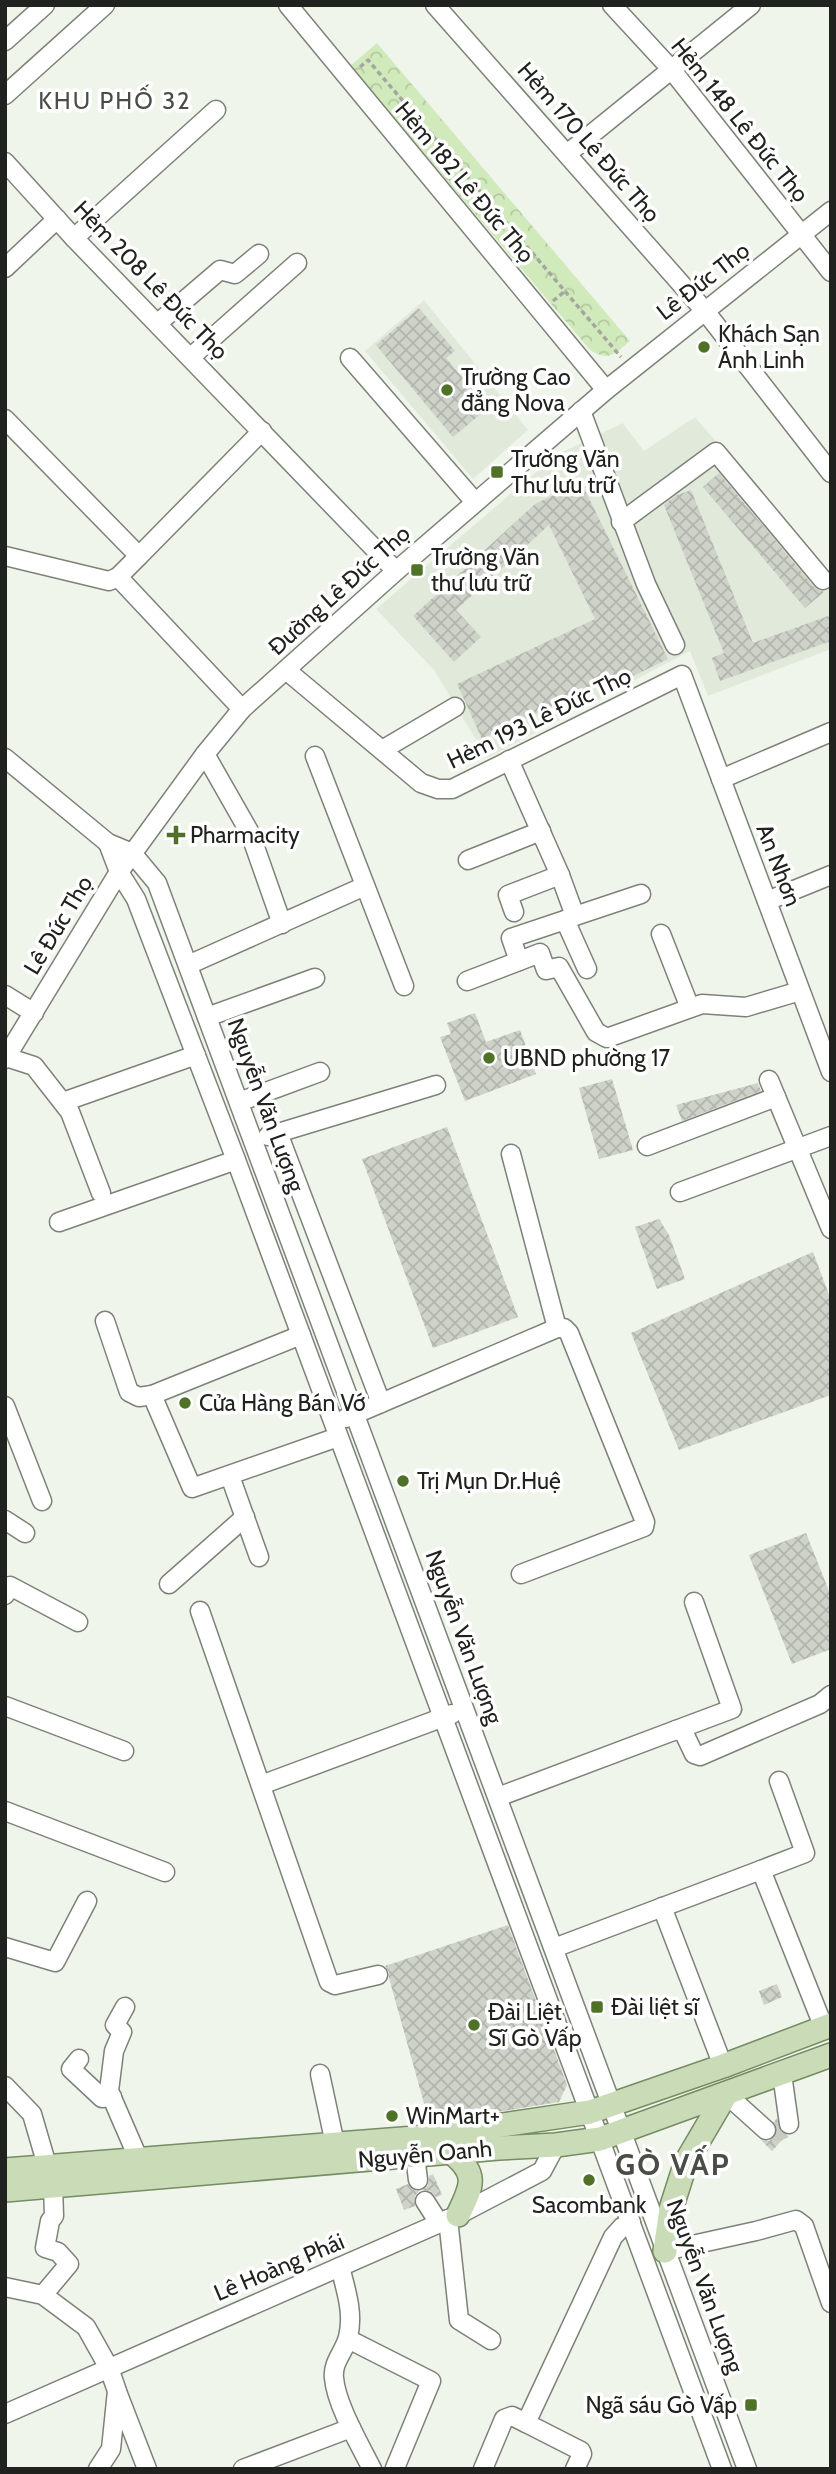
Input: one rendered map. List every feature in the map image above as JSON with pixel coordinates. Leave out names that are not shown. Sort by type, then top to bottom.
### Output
[{"type":"main road","points":[[612,2105],[827,2027]]},
{"type":"main road","name":"Nguyễn Oanh","points":[[5,2190],[50,2176],[139,2160],[335,2144],[415,2147],[450,2152],[556,2145],[600,2139],[831,2055]]},
{"type":"main road","points":[[665,2251],[671,2208],[686,2162],[726,2094]]},
{"type":"main road","name":"Nguyễn Oanh","points":[[5,2170],[50,2176],[415,2147],[465,2132],[590,2112],[612,2105]]},
{"type":"main road","points":[[448,2219],[471,2181],[466,2165],[450,2152]]},
{"type":"street","points":[[5,41],[45,5]]},
{"type":"street","points":[[5,95],[105,5]]},
{"type":"street","name":"Hẻm 182 Lê Đức Thọ","points":[[288,5],[606,390]]},
{"type":"street","name":"Hẻm 170 Lê Đức Thọ","points":[[435,5],[705,311],[831,473]]},
{"type":"street","name":"Hẻm 148 Lê Đức Thọ","points":[[612,5],[671,69],[831,272]]},
{"type":"street","points":[[567,154],[751,5]]},
{"type":"street","points":[[74,238],[216,110]]},
{"type":"street","name":"Hẻm 208 Lê Đức Thọ","points":[[5,162],[74,238],[396,570]]},
{"type":"street","name":"Lê Đức Thọ","points":[[606,390],[831,211]]},
{"type":"street","points":[[5,268],[57,219]]},
{"type":"street","points":[[158,323],[220,270],[235,274],[258,254]]},
{"type":"street","points":[[191,357],[297,263]]},
{"type":"street","points":[[350,358],[475,502]]},
{"type":"street","name":"Đường Lê Đức Thọ","points":[[132,853],[242,709],[396,570],[606,390]]},
{"type":"street","points":[[582,411],[621,522],[675,645]]},
{"type":"street","points":[[5,419],[139,556]]},
{"type":"street","points":[[5,556],[109,581],[118,577],[262,431]]},
{"type":"street","points":[[621,522],[716,452],[823,580]]},
{"type":"street","points":[[118,577],[242,709]]},
{"type":"street","name":"Hẻm 193 Lê Đức Thọ","points":[[286,670],[421,783],[438,789],[452,789],[682,676]]},
{"type":"street","name":"An Nhơn","points":[[682,676],[800,991],[825,1039],[831,1072]]},
{"type":"street","points":[[382,750],[455,707]]},
{"type":"street","points":[[721,779],[831,732]]},
{"type":"street","points":[[205,754],[250,833],[282,924]]},
{"type":"street","points":[[315,756],[404,986]]},
{"type":"street","points":[[509,760],[560,876],[570,918],[587,969]]},
{"type":"street","name":"Nguyễn Văn Lượng","points":[[8,765],[108,843],[132,853],[158,883],[747,2469]]},
{"type":"street","points":[[468,860],[541,831]]},
{"type":"street","name":"Nguyễn Văn Lượng","points":[[108,843],[119,872],[136,899],[234,1155],[722,2469]]},
{"type":"street","name":"Lê Đức Thọ","points":[[6,1058],[132,853]]},
{"type":"street","points":[[767,901],[831,875]]},
{"type":"street","points":[[514,912],[508,895],[560,876]]},
{"type":"street","points":[[188,965],[365,886]]},
{"type":"street","points":[[519,961],[511,938],[641,894]]},
{"type":"street","points":[[661,934],[690,1008]]},
{"type":"street","points":[[467,981],[540,953],[546,970],[559,967],[596,1032],[607,1038],[702,1004],[746,1007],[800,991]]},
{"type":"street","points":[[207,1017],[315,978]]},
{"type":"street","points":[[5,995],[34,1013]]},
{"type":"street","points":[[63,1102],[195,1055]]},
{"type":"street","points":[[6,1058],[34,1066],[63,1102],[70,1112],[101,1193]]},
{"type":"street","points":[[239,1102],[320,1072]]},
{"type":"street","points":[[59,1222],[234,1155],[253,1141],[436,1085]]},
{"type":"street","points":[[647,1146],[773,1088],[831,1229]]},
{"type":"street","points":[[278,1133],[381,1403]]},
{"type":"street","points":[[680,1192],[831,1136]]},
{"type":"street","points":[[511,1154],[557,1328]]},
{"type":"street","points":[[105,1321],[129,1392],[139,1396],[152,1395],[301,1335]]},
{"type":"street","points":[[152,1395],[192,1488],[230,1476],[336,1430],[355,1414],[557,1328],[564,1328],[569,1333],[645,1527],[521,1574]]},
{"type":"street","points":[[5,1406],[42,1500]]},
{"type":"street","points":[[230,1476],[259,1557]]},
{"type":"street","points":[[169,1584],[245,1517]]},
{"type":"street","points":[[5,1520],[25,1533]]},
{"type":"street","points":[[5,1595],[9,1586],[78,1622]]},
{"type":"street","points":[[498,1797],[732,1709],[694,1602]]},
{"type":"street","points":[[200,1611],[329,1982],[335,1985],[378,1975]]},
{"type":"street","points":[[676,1730],[684,1733],[694,1754],[699,1756],[820,1704],[831,1695]]},
{"type":"street","points":[[5,1706],[124,1751]]},
{"type":"street","points":[[261,1785],[465,1709]]},
{"type":"street","points":[[554,1948],[805,1853],[779,1780]]},
{"type":"street","points":[[5,1811],[165,1872]]},
{"type":"street","points":[[761,1870],[827,2027]]},
{"type":"street","points":[[5,1947],[55,1962],[87,1901]]},
{"type":"street","points":[[662,1907],[723,2066]]},
{"type":"street","points":[[125,2007],[114,2025],[122,2032],[114,2051],[109,2091],[139,2160]]},
{"type":"street","points":[[79,2059],[71,2069],[102,2098],[112,2097]]},
{"type":"street","points":[[320,2074],[335,2144]]},
{"type":"street","points":[[782,2074],[789,2124]]},
{"type":"street","points":[[5,2086],[32,2113],[50,2176],[54,2216],[50,2221],[45,2248],[58,2252],[69,2264],[43,2295]]},
{"type":"street","points":[[726,2094],[766,2130]]},
{"type":"street","name":"Lê Hoàng Phái","points":[[5,2414],[448,2219],[542,2171],[556,2145]]},
{"type":"street","points":[[415,2147],[418,2180]]},
{"type":"street","points":[[425,2201],[448,2219],[459,2320],[491,2340]]},
{"type":"street","points":[[665,2251],[796,2220],[804,2226],[831,2303]]},
{"type":"street","points":[[526,2423],[613,2237],[631,2222]]},
{"type":"street","points":[[340,2267],[352,2316],[348,2339],[337,2359],[334,2377],[351,2428],[372,2469]]},
{"type":"street","points":[[5,2287],[43,2295],[86,2327],[109,2368],[147,2469]]},
{"type":"street","points":[[348,2339],[431,2381],[395,2468]]},
{"type":"street","points":[[98,2469],[111,2448],[117,2390]]},
{"type":"street","points":[[483,2469],[504,2419],[512,2416],[581,2451],[575,2469]]},
{"type":"street","points":[[243,2469],[351,2428]]},
{"type":"path","points":[[348,78],[368,60],[631,370]]},
{"type":"shaded area","name":"Trường Cao đẳng Nova","points":[[424,300],[528,430],[473,479],[365,351]]},
{"type":"shaded area","points":[[695,417],[831,576],[831,649],[708,696],[690,651],[487,758],[434,670],[376,609],[556,455],[623,423],[644,451]]},
{"type":"green space","points":[[377,43],[630,341],[620,350],[607,356],[590,350],[350,66]]},
{"type":"building","points":[[419,308],[455,351],[446,358],[488,408],[453,437],[376,345]]},
{"type":"building","points":[[719,473],[814,587],[824,592],[805,608],[703,487]]},
{"type":"building","points":[[581,482],[668,659],[625,680],[622,673],[482,739],[457,684],[595,619],[549,525],[456,610],[481,637],[454,662],[413,616],[535,504]]},
{"type":"building","points":[[691,490],[753,643],[831,615],[831,641],[720,681],[712,658],[724,653],[664,505],[675,496]]},
{"type":"building","name":"UBND phường 17","points":[[475,1013],[486,1042],[520,1030],[536,1074],[465,1101],[440,1037],[451,1034],[447,1023]]},
{"type":"building","points":[[612,1079],[633,1150],[599,1159],[579,1088]]},
{"type":"building","points":[[758,1083],[761,1091],[682,1121],[676,1105]]},
{"type":"building","points":[[447,1127],[518,1317],[433,1348],[362,1159]]},
{"type":"building","points":[[659,1219],[669,1235],[685,1279],[657,1289],[635,1227]]},
{"type":"building","points":[[813,1252],[831,1300],[831,1395],[679,1450],[631,1333]]},
{"type":"building","points":[[806,1533],[831,1596],[831,1649],[792,1664],[749,1555]]},
{"type":"building","name":"Đài Liệt Sĩ Gò Vấp","points":[[508,1925],[567,2085],[559,2102],[497,2112],[427,2114],[389,1972],[385,1966]]},
{"type":"building","points":[[777,1984],[782,1997],[764,2005],[759,1991]]},
{"type":"building","points":[[777,2118],[780,2130],[787,2135],[772,2151],[761,2140],[769,2141],[775,2137],[777,2127],[774,2122]]},
{"type":"building","points":[[433,2174],[442,2195],[436,2197],[430,2191],[422,2190],[428,2185],[429,2176]]},
{"type":"building","points":[[408,2184],[413,2190],[419,2191],[415,2196],[415,2206],[404,2210],[396,2189]]},
{"type":"tunnel","points":[[766,2130],[779,2131],[789,2124]]},
{"type":"place","name":"Khách Sạn Ánh Linh","points":[[704,347]]},
{"type":"place","name":"Trường Cao đẳng Nova","points":[[447,390]]},
{"type":"place","name":"Trường Văn Thư lưu trữ","points":[[497,472]]},
{"type":"place","name":"Trường Văn thư lưu trữ","points":[[417,570]]},
{"type":"place","name":"Pharmacity","points":[[176,835]]},
{"type":"place","name":"UBND phường 17","points":[[489,1058]]},
{"type":"place","name":"Cửa Hàng Bán Vớ","points":[[185,1403]]},
{"type":"place","name":"Trị Mụn Dr.Huệ","points":[[403,1481]]},
{"type":"place","name":"Đài liệt sĩ","points":[[597,2007]]},
{"type":"place","name":"Đài Liệt Sĩ Gò Vấp","points":[[474,2025]]},
{"type":"place","name":"WinMart+","points":[[392,2116]]},
{"type":"place","name":"Sacombank","points":[[589,2180]]},
{"type":"place","name":"Ngã sáu Gò Vấp","points":[[751,2405]]},
{"type":"district","name":"KHU PHỐ 32","points":[[115,100]]},
{"type":"district","name":"GÒ VẤP","points":[[673,2164]]}]
